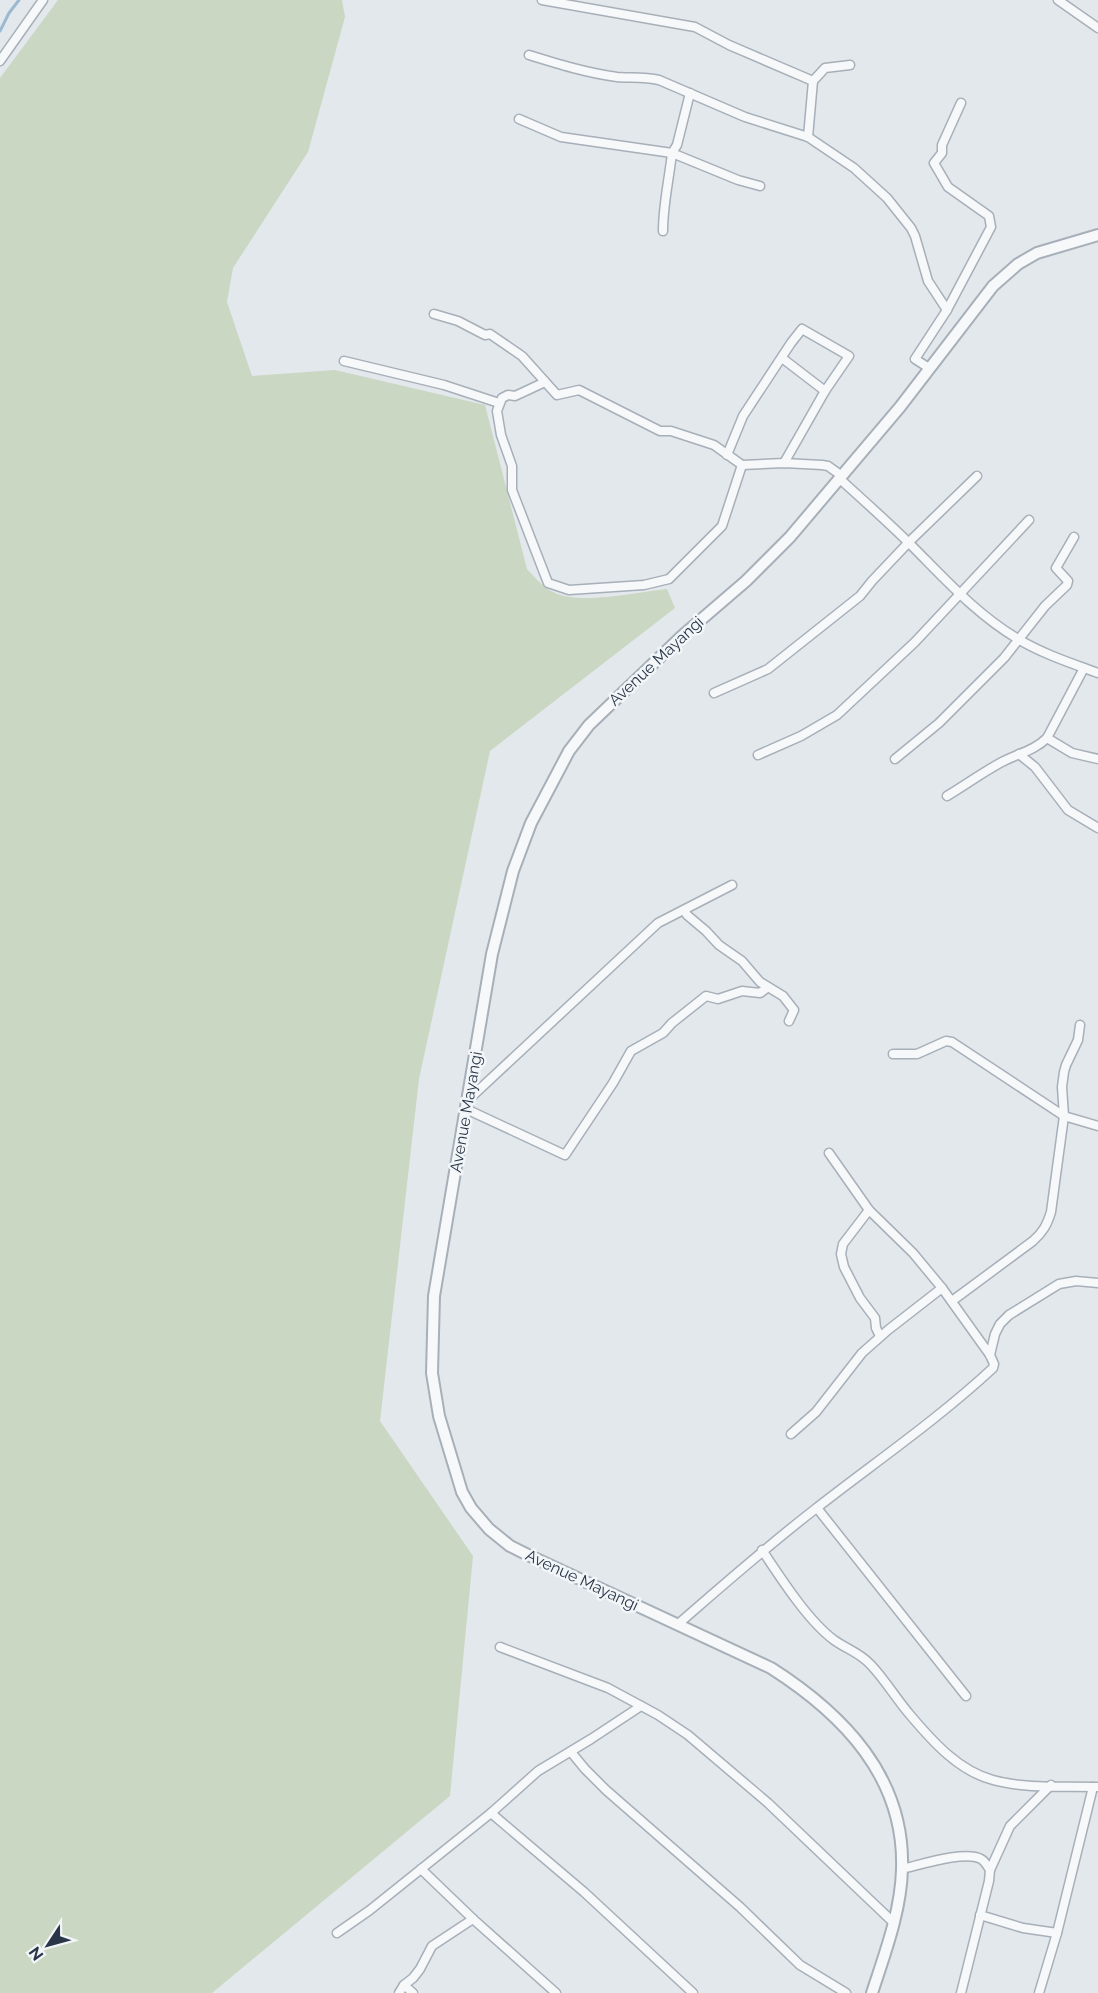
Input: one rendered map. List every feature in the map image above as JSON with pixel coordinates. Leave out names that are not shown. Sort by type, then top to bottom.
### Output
[{"type":"street","points":[[0,61],[43,0]]},
{"type":"street","points":[[542,0],[695,27],[729,45],[813,81]]},
{"type":"street","points":[[1058,0],[1098,28]]},
{"type":"street","points":[[529,55],[589,72],[615,77],[659,80],[745,117],[808,137],[854,168],[875,186],[900,213],[915,236],[928,281],[947,310]]},
{"type":"street","points":[[808,137],[813,81],[825,68],[850,65]]},
{"type":"street","points":[[663,231],[664,200],[672,153],[677,145],[690,93]]},
{"type":"street","points":[[929,368],[915,359],[947,310],[991,227],[988,216],[948,186],[934,163],[942,153],[942,145],[961,103]]},
{"type":"street","points":[[519,119],[561,137],[672,153],[738,180],[760,186]]},
{"type":"street","name":"Avenue Mayangi","points":[[872,1993],[894,1923],[902,1869],[899,1827],[889,1793],[876,1766],[848,1731],[820,1703],[771,1668],[510,1546],[489,1529],[471,1508],[462,1492],[442,1427],[432,1372],[434,1296],[492,954],[513,871],[531,823],[569,751],[589,725],[681,636],[763,565],[790,537],[900,406],[993,286],[1018,264],[1051,248],[1098,235]]},
{"type":"street","points":[[434,314],[458,321],[485,335],[490,334],[522,356],[557,395],[579,390],[660,431],[680,433],[717,447],[742,465],[784,463],[828,466],[909,542],[959,594],[987,618],[1018,639],[1047,654],[1098,672]]},
{"type":"street","points":[[727,455],[743,416],[802,329],[849,356],[825,391],[784,463]]},
{"type":"street","points":[[782,358],[825,391]]},
{"type":"street","points":[[344,361],[444,385],[499,404]]},
{"type":"street","points":[[545,382],[515,396],[508,395],[502,398],[497,411],[501,435],[512,466],[512,490],[548,583],[569,590],[644,585],[669,579],[722,526],[742,465]]},
{"type":"street","points":[[714,693],[761,673],[860,596],[909,542],[977,476]]},
{"type":"street","points":[[758,755],[801,736],[833,718],[915,642],[1029,520]]},
{"type":"street","points":[[895,759],[939,723],[1004,658],[1045,606],[1068,584],[1056,568],[1074,537]]},
{"type":"street","points":[[947,796],[1003,761],[1034,748],[1047,738],[1084,668]]},
{"type":"street","points":[[1047,738],[1072,753],[1098,759]]},
{"type":"street","points":[[1019,754],[1035,767],[1068,810],[1098,828]]},
{"type":"street","points":[[732,885],[658,923],[467,1105],[565,1155],[633,1049],[663,1033],[706,996],[717,999],[742,992],[759,993],[768,987]]},
{"type":"street","points":[[684,910],[719,945],[742,961],[759,981],[783,996],[793,1009],[789,1021]]},
{"type":"street","points":[[952,1301],[1042,1233],[1051,1212],[1064,1116],[1062,1087],[1064,1072],[1078,1040],[1080,1025]]},
{"type":"street","points":[[893,1054],[917,1054],[946,1041],[952,1042],[1064,1116],[1098,1126]]},
{"type":"street","points":[[677,1625],[762,1550],[888,1455],[973,1387],[993,1368],[994,1364],[990,1354],[952,1301],[905,1246],[870,1210],[829,1153]]},
{"type":"street","points":[[870,1210],[843,1244],[841,1254],[844,1267],[860,1298],[875,1318],[880,1336]]},
{"type":"street","points":[[990,1354],[996,1334],[1009,1315],[1059,1284],[1076,1281],[1098,1283]]},
{"type":"street","points":[[791,1434],[816,1412],[862,1353],[880,1336],[942,1288]]},
{"type":"street","points":[[816,1508],[966,1696]]},
{"type":"street","points":[[762,1550],[815,1621],[834,1640],[859,1653],[872,1666],[909,1714],[940,1748],[977,1774],[993,1780],[1013,1784],[1096,1787],[1058,1933],[1039,1993]]},
{"type":"street","points":[[500,1647],[608,1688],[688,1735],[807,1839],[894,1923]]},
{"type":"street","points":[[337,1933],[370,1910],[491,1813],[538,1771],[641,1706]]},
{"type":"street","points":[[571,1752],[606,1790],[740,1907],[800,1965],[846,1993]]},
{"type":"street","points":[[961,1993],[990,1870],[1010,1826],[1051,1785]]},
{"type":"street","points":[[491,1813],[584,1892],[693,1993]]},
{"type":"street","points":[[902,1869],[970,1856],[981,1859],[990,1870]]},
{"type":"street","points":[[421,1869],[556,1993]]},
{"type":"street","points":[[980,1915],[1023,1928],[1058,1933]]},
{"type":"street","points":[[413,1993],[401,1989],[420,1969],[432,1946],[473,1919]]},
{"type":"green space","points":[[58,0],[342,0],[345,17],[308,152],[233,268],[227,302],[252,376],[335,370],[485,405],[527,569],[533,576],[555,593],[579,598],[610,597],[667,589],[675,608],[490,751],[419,1079],[380,1421],[473,1556],[450,1796],[212,1993],[0,1993],[0,78]]},
{"type":"waterway","points":[[0,31],[19,0]]}]
